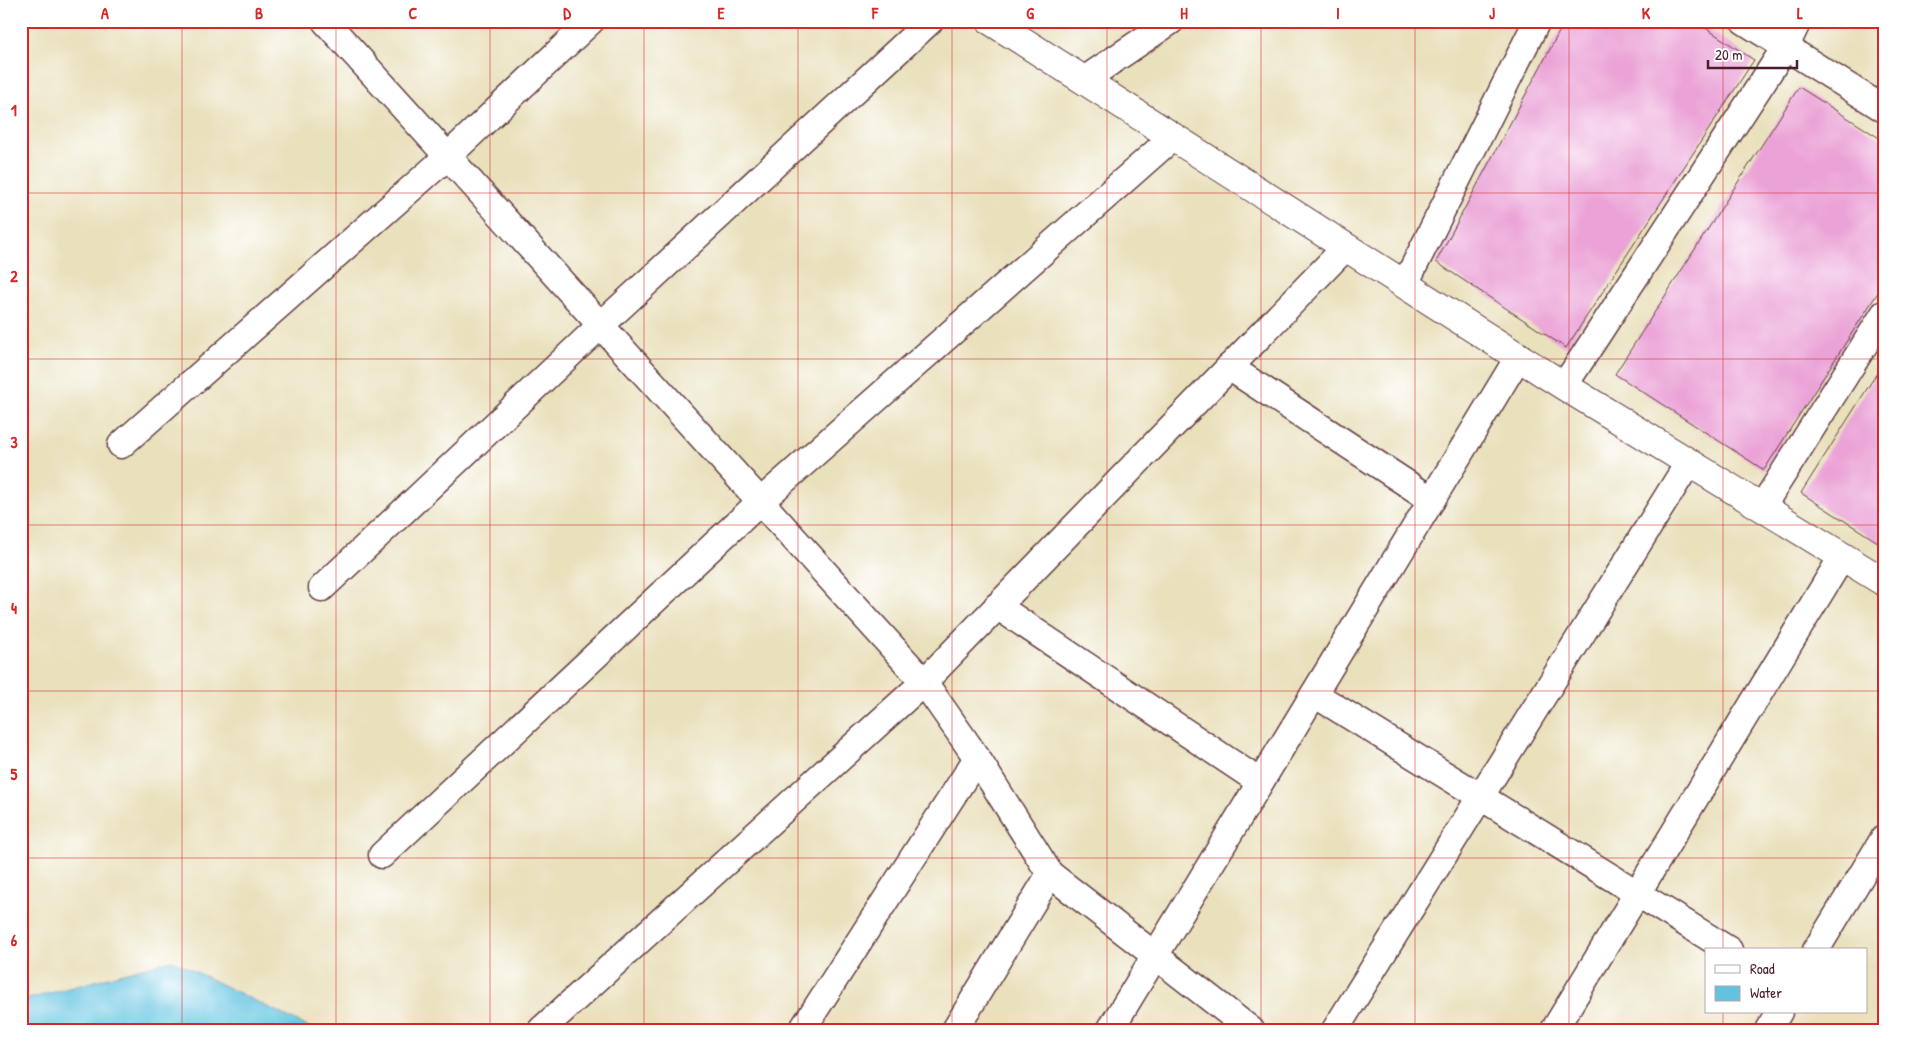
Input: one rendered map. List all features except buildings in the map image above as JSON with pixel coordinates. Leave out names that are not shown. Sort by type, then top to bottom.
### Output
[{"type":"street","points":[[325,21],[924,682],[977,758],[1050,874],[1251,1030]]},
{"type":"street","points":[[121,445],[448,156],[591,21]]},
{"type":"street","points":[[322,588],[601,325],[930,21]]},
{"type":"street","points":[[991,21],[1564,386],[1884,582]]},
{"type":"street","points":[[1084,80],[1171,21]]},
{"type":"street","points":[[1405,284],[1537,21]]},
{"type":"street","points":[[1744,21],[1884,109]]},
{"type":"street","points":[[1564,386],[1786,46],[1798,21]]},
{"type":"street","points":[[382,855],[761,501],[1173,137]]},
{"type":"street","points":[[541,1030],[924,682],[1346,247]]},
{"type":"street","points":[[1762,507],[1884,314]]},
{"type":"street","points":[[1110,1030],[1519,356]]},
{"type":"street","points":[[1229,367],[1432,500]]},
{"type":"street","points":[[1335,1030],[1689,462]]},
{"type":"street","points":[[1554,1030],[1842,557]]},
{"type":"street","points":[[997,606],[1260,782]]},
{"type":"street","points":[[1314,694],[1726,948]]},
{"type":"street","points":[[802,1030],[977,758]]},
{"type":"street","points":[[1817,948],[1884,838]]},
{"type":"street","points":[[955,1030],[1050,874]]},
{"type":"street","points":[[1768,1030],[1778,1014]]},
{"type":"water","points":[[172,960],[314,1030],[21,1030],[21,1001]]}]
